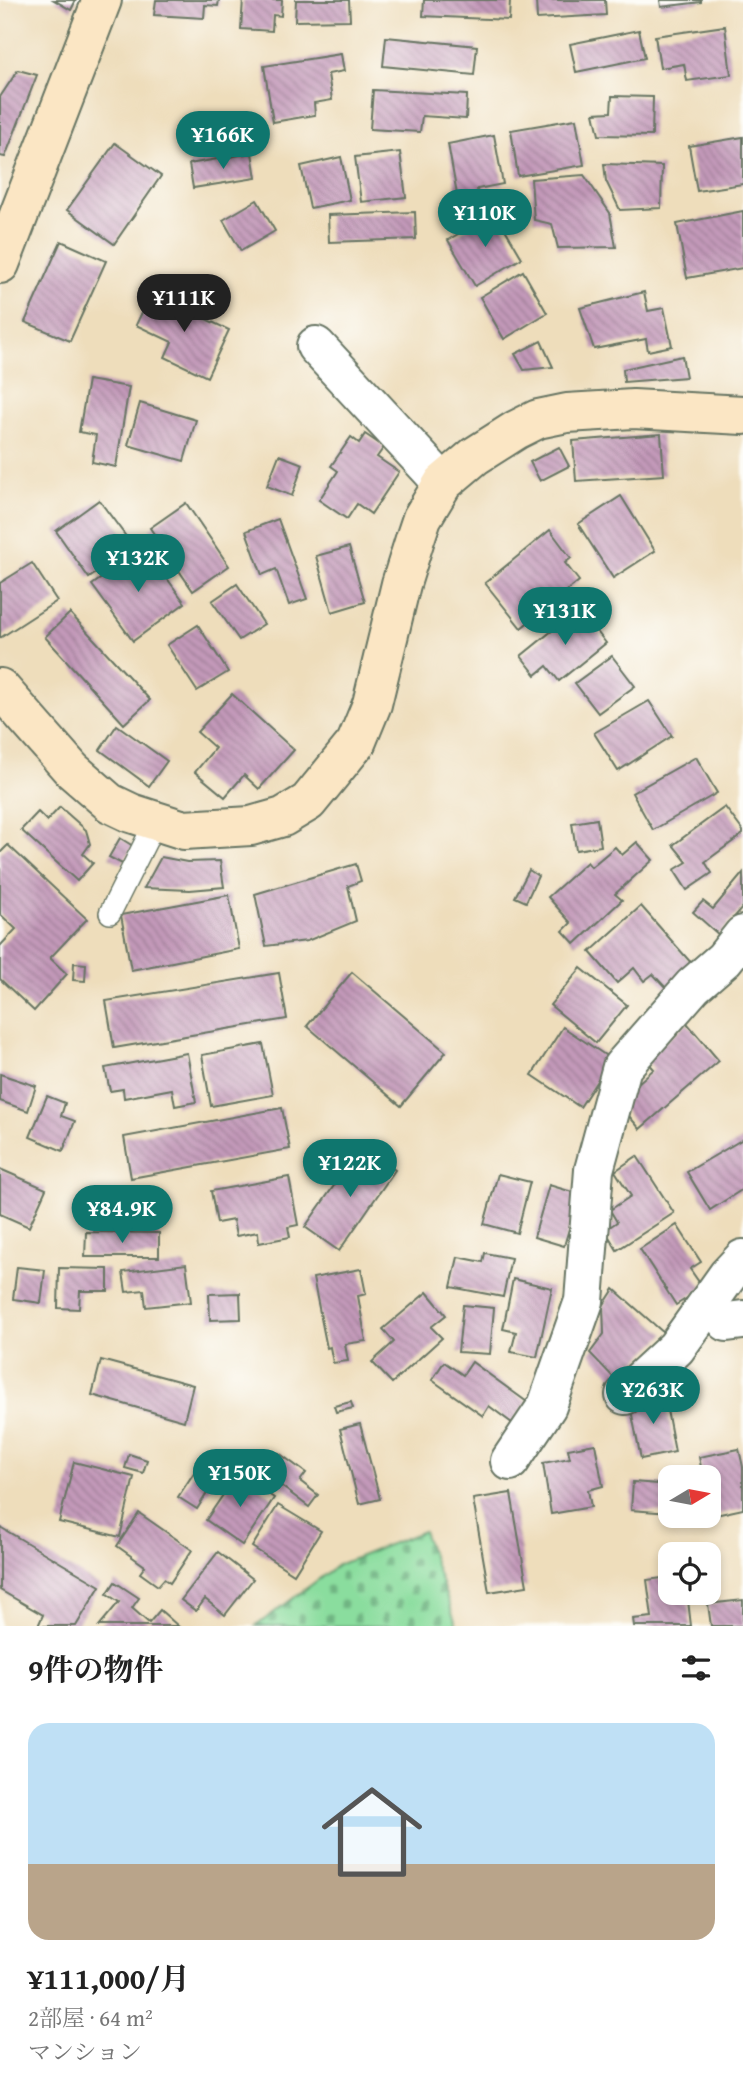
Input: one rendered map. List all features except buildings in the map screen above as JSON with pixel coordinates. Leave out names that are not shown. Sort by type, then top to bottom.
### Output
[{"type":"street","points":[[0,264],[102,0]]},
{"type":"street","points":[[316,346],[443,483]]},
{"type":"street","points":[[0,688],[72,771],[110,803],[184,831],[251,826],[283,817],[308,802],[356,743],[372,704],[401,584],[422,518],[443,483],[475,456],[538,419],[567,413],[633,409],[743,415]]},
{"type":"street","points":[[510,1461],[547,1406],[584,1301],[594,1170],[622,1067],[693,986],[724,959],[743,935]]},
{"type":"street","points":[[625,1395],[676,1348],[743,1259]]},
{"type":"lane","points":[[110,913],[156,821]]},
{"type":"green space","points":[[423,1531],[457,1626],[256,1626],[338,1565]]}]
